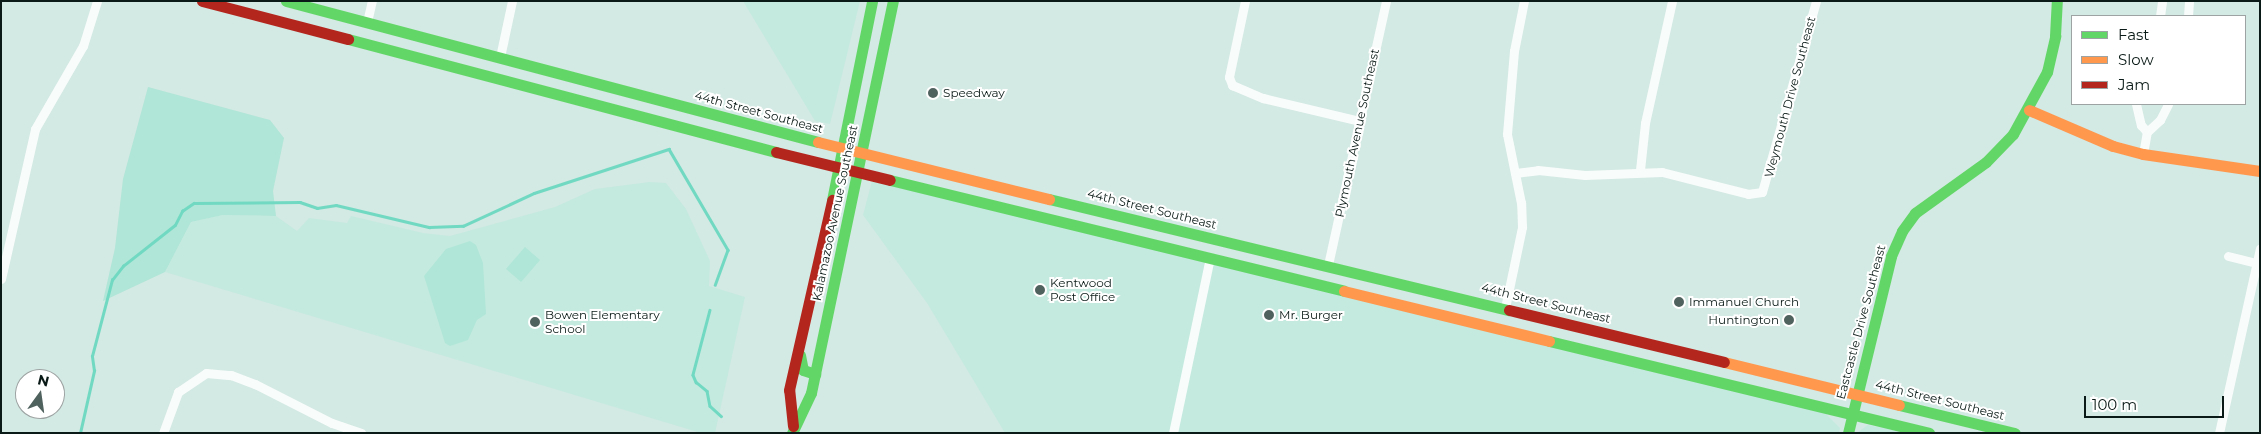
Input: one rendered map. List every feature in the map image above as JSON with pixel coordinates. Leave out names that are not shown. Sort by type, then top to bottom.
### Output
[{"type":"main road","points":[[202,1],[858,173],[1929,433]]},
{"type":"main road","name":"44th Street Southeast","points":[[286,1],[844,149],[1689,352],[2015,433]]},
{"type":"main road","name":"Kalamazoo Avenue Southeast","points":[[793,429],[789,390],[844,149],[872,1]]},
{"type":"main road","name":"Kalamazoo Avenue Southeast","points":[[793,429],[811,395],[893,1]]},
{"type":"main road","name":"Eastcastle Drive Southeast","points":[[1848,433],[1891,256],[1902,231],[1915,213],[1986,162],[2008,141],[2029,110],[2047,72],[2055,36],[2057,1]]},
{"type":"main road","points":[[303,28],[313,16],[331,13]]},
{"type":"main road","points":[[469,71],[484,69],[500,57]]},
{"type":"main road","points":[[504,80],[514,70],[535,66]]},
{"type":"main road","points":[[632,113],[643,103],[660,100]]},
{"type":"main road","points":[[2029,110],[2087,137],[2143,154],[2260,171]]},
{"type":"main road","points":[[1150,244],[1167,241],[1182,230]]},
{"type":"main road","points":[[1210,258],[1221,248],[1249,246]]},
{"type":"main road","points":[[1472,321],[1492,318],[1505,308]]},
{"type":"main road","points":[[800,341],[801,367],[815,374]]},
{"type":"main road","points":[[1614,356],[1619,350],[1635,344],[1678,355],[1689,352]]},
{"type":"street","points":[[1,279],[35,129],[83,46],[97,1]]},
{"type":"street","points":[[368,22],[372,1]]},
{"type":"street","points":[[500,57],[512,1]]},
{"type":"street","points":[[1245,1],[1229,77],[1232,85],[1263,98],[1360,121]]},
{"type":"street","name":"Plymouth Avenue Southeast","points":[[1328,265],[1386,1]]},
{"type":"street","points":[[1505,308],[1522,227],[1508,134],[1514,52],[1524,1]]},
{"type":"street","points":[[1515,173],[1538,170],[1585,175],[1640,170],[1645,123],[1672,1]]},
{"type":"street","name":"Weymouth Drive Southeast","points":[[1640,170],[1662,172],[1748,194],[1762,192],[1816,1]]},
{"type":"street","points":[[2160,15],[2162,1]]},
{"type":"street","points":[[2188,15],[2189,1]]},
{"type":"street","points":[[2136,105],[2141,125],[2147,132]]},
{"type":"street","points":[[2143,154],[2147,132],[2160,120],[2168,105]]},
{"type":"street","points":[[2219,433],[2260,248]]},
{"type":"street","points":[[2228,256],[2257,263]]},
{"type":"street","points":[[1173,433],[1210,258]]},
{"type":"street","points":[[163,433],[178,392],[206,373],[231,375],[255,384],[332,423],[361,433]]},
{"type":"shaded area","points":[[743,1],[860,1],[830,124],[815,121]]},
{"type":"shaded area","points":[[148,87],[270,120],[284,138],[273,191],[276,216],[223,215],[191,222],[165,272],[103,301],[115,248],[123,179]]},
{"type":"shaded area","points":[[872,181],[1824,412],[1840,428],[1839,433],[1005,433],[927,303],[863,215]]},
{"type":"shaded area","name":"Bowen Elementary School","points":[[650,182],[666,183],[686,209],[710,261],[709,286],[745,297],[715,433],[701,433],[165,272],[191,222],[223,215],[276,216],[297,231],[309,218],[347,223],[351,216],[423,233],[450,236],[555,207],[595,189]]},
{"type":"shaded area","points":[[470,241],[476,245],[483,263],[486,314],[477,320],[468,340],[450,346],[445,343],[424,276],[446,249]]},
{"type":"shaded area","points":[[525,247],[540,260],[521,282],[506,269]]},
{"type":"shaded area","points":[[1868,425],[1907,433],[1857,433]]},
{"type":"waterway","points":[[80,433],[94,371],[92,356],[112,280],[123,266],[175,225],[182,211],[194,203],[300,202],[317,208],[336,205],[429,227],[463,226],[534,193],[669,149],[728,250],[715,285]]},
{"type":"waterway","points":[[710,310],[693,375],[696,382],[707,391],[710,406],[721,416]]},
{"type":"traffic: fast","points":[[286,1],[818,142]]},
{"type":"traffic: fast","points":[[832,200],[872,1]]},
{"type":"traffic: fast","points":[[792,433],[811,393],[893,1]]},
{"type":"traffic: fast","points":[[1848,433],[1891,256],[1902,231],[1915,213],[1986,162],[2013,134],[2047,72],[2055,36],[2057,1]]},
{"type":"traffic: fast","points":[[348,39],[776,152]]},
{"type":"traffic: fast","points":[[890,180],[1344,291]]},
{"type":"traffic: fast","points":[[1049,199],[1509,310]]},
{"type":"traffic: fast","points":[[1549,341],[1929,433]]},
{"type":"traffic: fast","points":[[800,355],[803,370],[815,374]]},
{"type":"traffic: fast","points":[[1899,405],[2015,433]]},
{"type":"traffic: slow","points":[[2029,110],[2113,146],[2143,154],[2260,171]]},
{"type":"traffic: slow","points":[[818,142],[1049,199]]},
{"type":"traffic: slow","points":[[1344,291],[1549,341]]},
{"type":"traffic: slow","points":[[1724,362],[1899,405]]},
{"type":"traffic: jam","points":[[202,1],[348,39]]},
{"type":"traffic: jam","points":[[776,152],[890,180]]},
{"type":"traffic: jam","points":[[793,426],[789,390],[832,200]]},
{"type":"traffic: jam","points":[[1509,310],[1724,362]]},
{"type":"place","name":"Speedway","points":[[933,93]]},
{"type":"place","name":"Kentwood Post Office","points":[[1040,290]]},
{"type":"place","name":"Immanuel Church","points":[[1679,302]]},
{"type":"place","name":"Mr. Burger","points":[[1269,315]]},
{"type":"place","name":"Huntington","points":[[1789,320]]},
{"type":"place","name":"Bowen Elementary School","points":[[535,322]]}]
